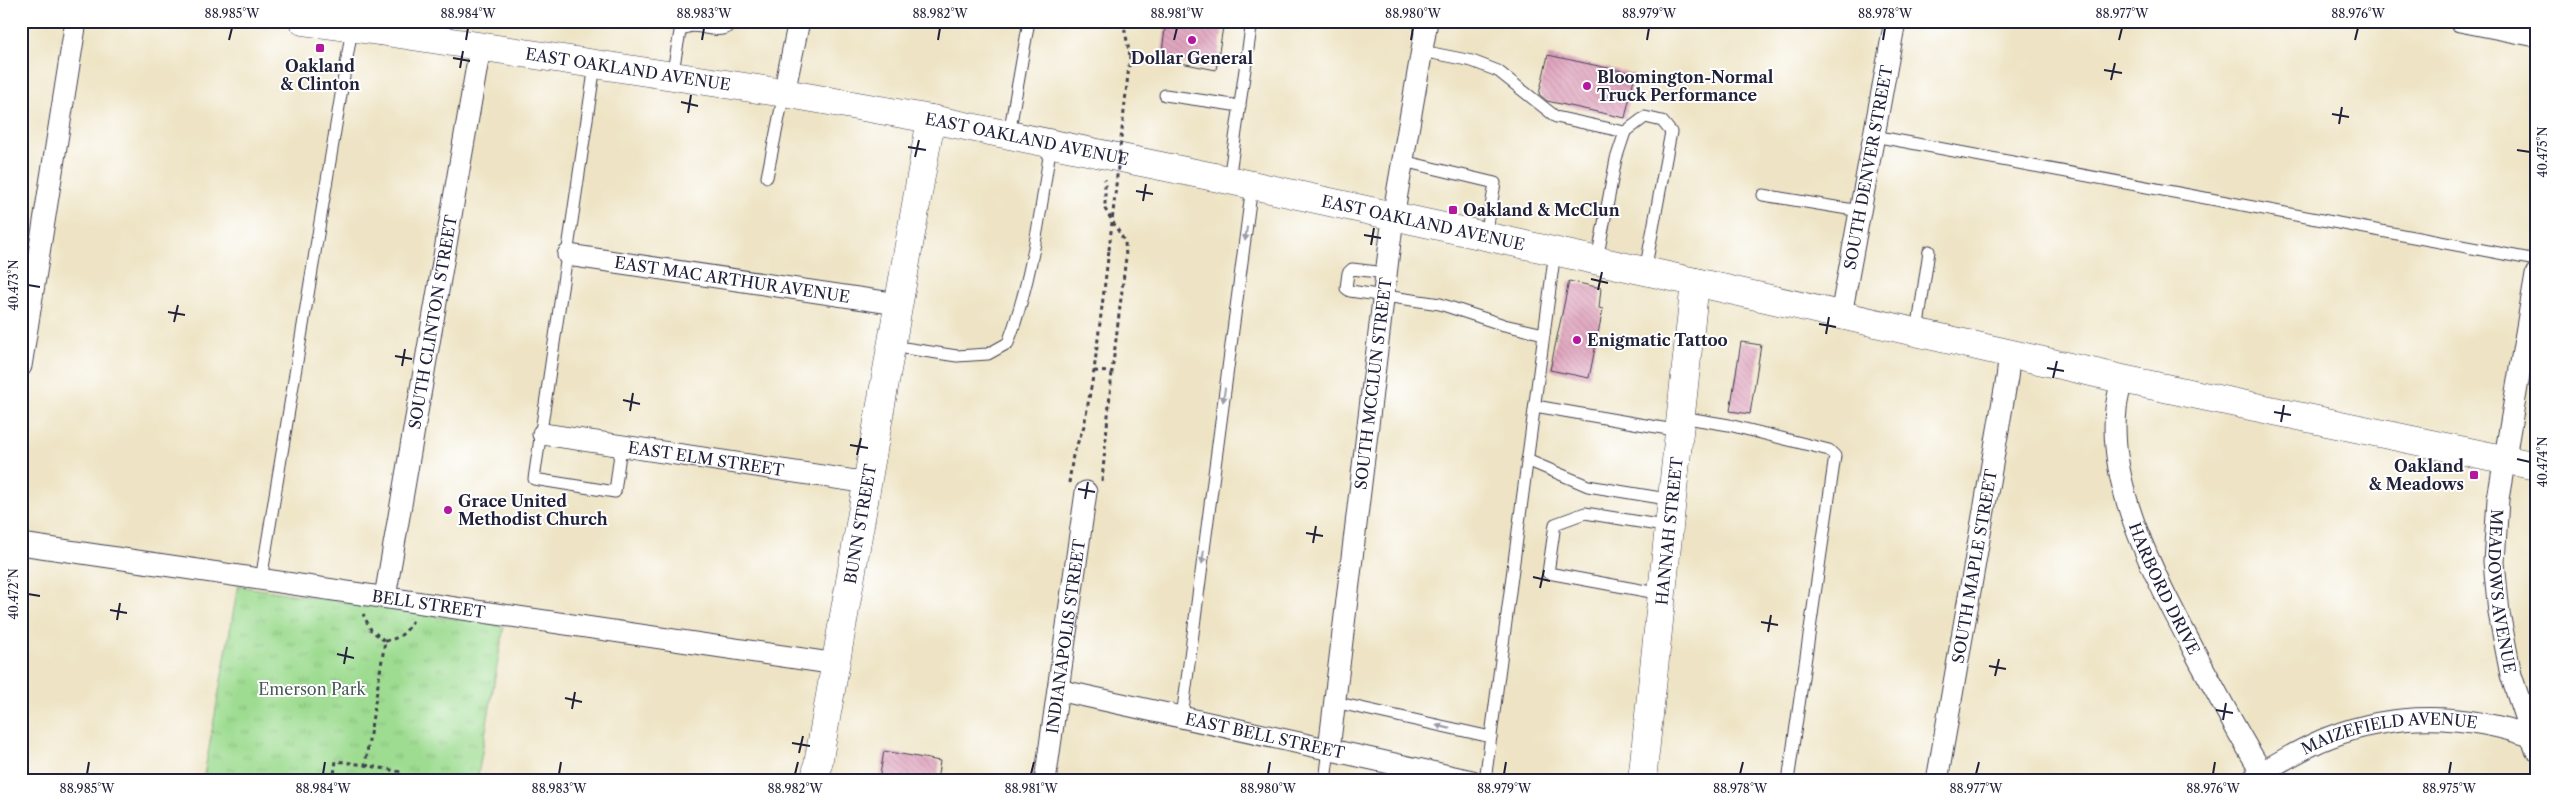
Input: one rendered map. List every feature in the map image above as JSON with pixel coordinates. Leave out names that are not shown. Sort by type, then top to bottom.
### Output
[{"type":"main road","name":"EAST OAKLAND AVENUE","points":[[303,21],[352,28],[380,26],[475,47],[784,93],[1009,134],[1645,270],[2122,379],[2536,466]]},
{"type":"main road","points":[[434,21],[475,47]]},
{"type":"main road","name":"BUNN STREET","points":[[815,781],[869,482],[931,119]]},
{"type":"main road","name":"HANNAH STREET","points":[[1642,781],[1695,282]]},
{"type":"street","points":[[21,366],[76,21]]},
{"type":"street","points":[[784,93],[799,21]]},
{"type":"street","name":"SOUTH MCCLUN STREET","points":[[1329,749],[1393,217],[1426,21]]},
{"type":"street","name":"SOUTH DENVER STREET","points":[[1841,315],[1895,21]]},
{"type":"street","points":[[2460,21],[2536,36]]},
{"type":"street","name":"SOUTH CLINTON STREET","points":[[385,597],[475,47]]},
{"type":"street","name":"EAST MAC ARTHUR AVENUE","points":[[568,255],[898,304]]},
{"type":"street","name":"MEADOWS AVENUE","points":[[2534,741],[2511,675],[2496,590],[2495,532],[2505,459],[2536,274]]},
{"type":"street","name":"SOUTH MAPLE STREET","points":[[1937,781],[2010,353]]},
{"type":"street","name":"HARBORD DRIVE","points":[[2122,379],[2116,424],[2123,486],[2129,508],[2153,568],[2169,601],[2260,778]]},
{"type":"street","name":"EAST ELM STREET","points":[[543,434],[869,482]]},
{"type":"street","name":"INDIANAPOLIS STREET","points":[[1045,781],[1086,492]]},
{"type":"street","name":"BELL STREET","points":[[21,544],[837,664]]},
{"type":"street","name":"EAST BELL STREET","points":[[1058,690],[1472,781]]},
{"type":"street","name":"MAIZEFIELD AVENUE","points":[[2260,778],[2330,736],[2390,721],[2450,718],[2492,724],[2534,741]]},
{"type":"lane","points":[[672,77],[680,32],[684,28],[689,26],[723,29],[737,21]]},
{"type":"lane","points":[[1009,134],[1029,21]]},
{"type":"lane","points":[[1182,717],[1240,183],[1240,106],[1252,21]]},
{"type":"lane","points":[[261,580],[352,28]]},
{"type":"lane","points":[[1422,51],[1472,62],[1498,71],[1556,117],[1624,132]]},
{"type":"lane","points":[[595,65],[543,434],[534,479],[615,492],[621,446]]},
{"type":"lane","points":[[767,178],[784,93]]},
{"type":"lane","points":[[1165,95],[1240,106]]},
{"type":"lane","points":[[1597,260],[1616,159],[1624,132],[1645,117],[1662,120],[1671,132],[1645,270]]},
{"type":"lane","points":[[1874,136],[2536,260]]},
{"type":"lane","points":[[891,346],[957,356],[988,354],[1008,343],[1019,315],[1044,189],[1050,143]]},
{"type":"lane","points":[[1402,161],[1494,184],[1486,237]]},
{"type":"lane","points":[[1763,195],[1860,211]]},
{"type":"lane","points":[[1485,781],[1555,251]]},
{"type":"lane","points":[[1917,332],[1929,251]]},
{"type":"lane","points":[[1386,273],[1352,269],[1348,273],[1347,290],[1440,304],[1504,325],[1544,334]]},
{"type":"lane","points":[[1534,406],[1680,424],[1729,425],[1828,450],[1834,456],[1788,781]]},
{"type":"lane","points":[[1527,460],[1588,486],[1673,500]]},
{"type":"lane","points":[[1663,594],[1548,573],[1556,524],[1585,513],[1670,528]]},
{"type":"lane","points":[[1334,702],[1491,737]]},
{"type":"lane","points":[[1325,781],[1329,749]]},
{"type":"path","points":[[1109,250],[1130,56],[1123,21]]},
{"type":"path","points":[[1086,492],[1101,494],[1112,372],[1126,257],[1124,242],[1105,209],[1105,179]]},
{"type":"path","points":[[1094,371],[1112,372]]},
{"type":"path","points":[[362,611],[371,630],[385,641],[394,640],[406,632],[413,620]]},
{"type":"path","points":[[365,765],[385,641]]},
{"type":"path","points":[[333,781],[336,761],[401,772],[400,781]]},
{"type":"green space","name":"Emerson Park","points":[[238,586],[504,626],[477,781],[203,781]]},
{"type":"building","name":"Dollar General","points":[[1166,21],[1224,21],[1216,70],[1161,59]]},
{"type":"building","name":"Bloomington-Normal Truck Performance","points":[[1548,55],[1635,74],[1625,118],[1547,101],[1539,94]]},
{"type":"building","name":"Enigmatic Tattoo","points":[[1569,281],[1601,288],[1599,308],[1603,309],[1589,378],[1550,370]]},
{"type":"building","points":[[1741,342],[1761,345],[1750,414],[1730,411]]},
{"type":"building","points":[[884,751],[940,761],[937,781],[879,781]]},
{"type":"place","name":"Dollar General","points":[[1192,40]]},
{"type":"place","name":"Oakland & Clinton","points":[[320,48]]},
{"type":"place","name":"Bloomington-Normal Truck Performance","points":[[1587,86]]},
{"type":"place","name":"Oakland & McClun","points":[[1453,210]]},
{"type":"place","name":"Enigmatic Tattoo","points":[[1577,340]]},
{"type":"place","name":"Oakland & Meadows","points":[[2474,475]]},
{"type":"place","name":"Grace United Methodist Church","points":[[448,510]]}]
